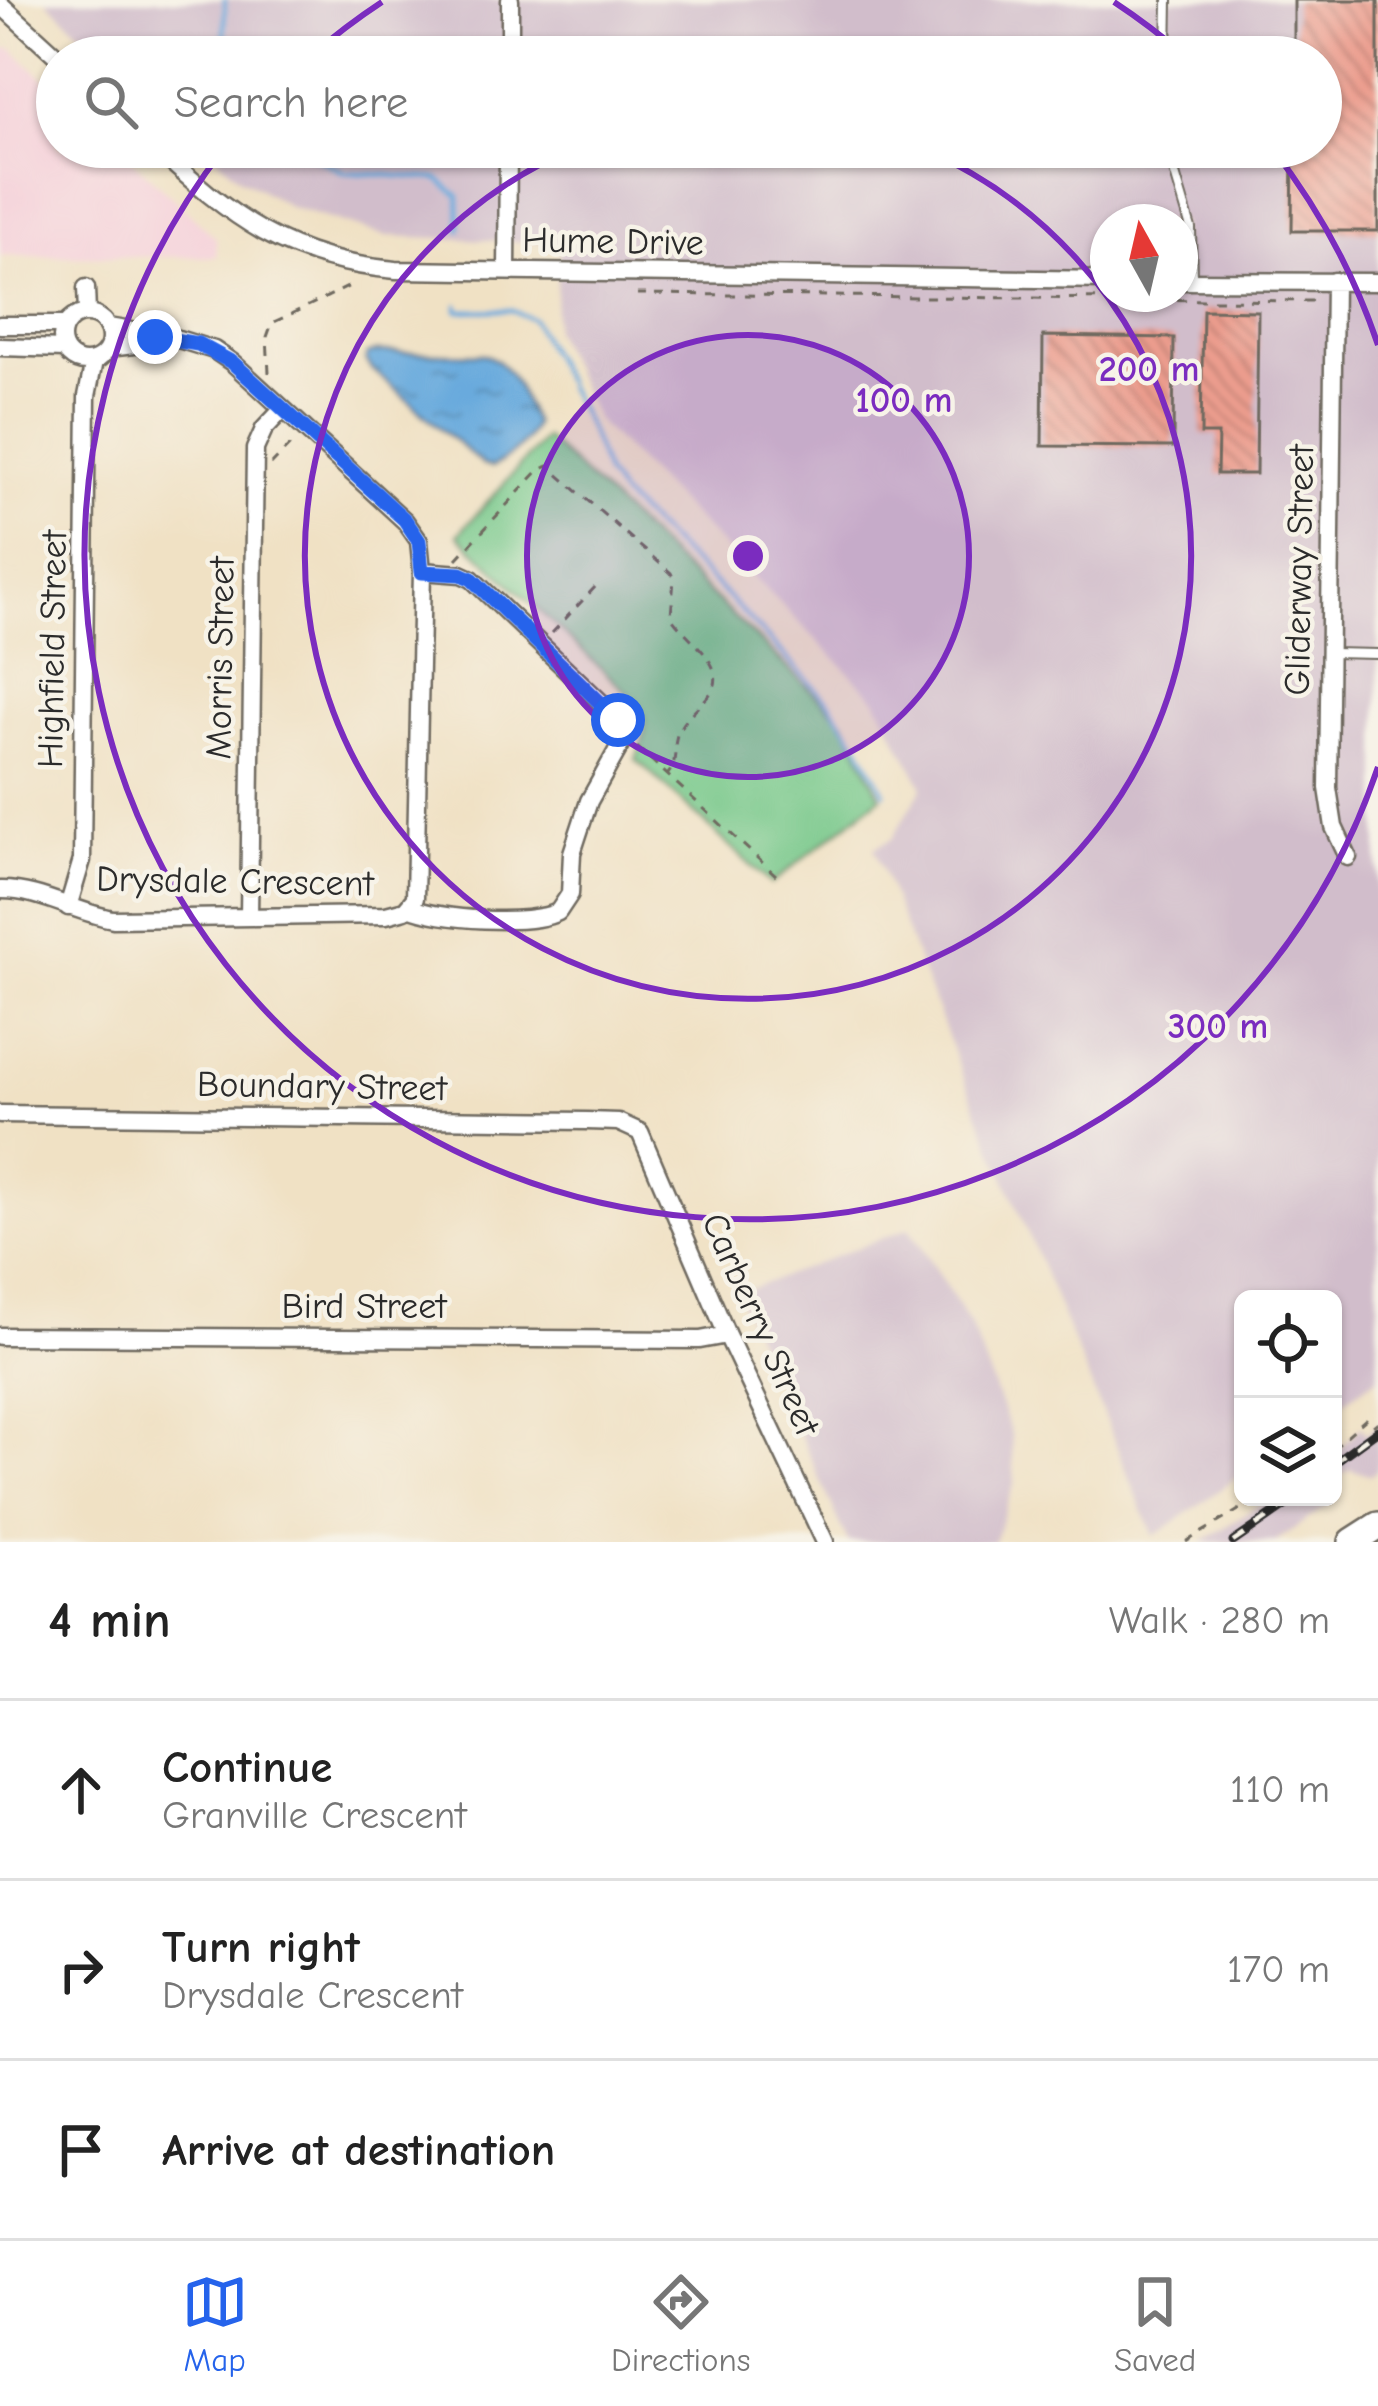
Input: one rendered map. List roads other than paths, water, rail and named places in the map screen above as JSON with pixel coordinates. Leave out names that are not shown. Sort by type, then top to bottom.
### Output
[{"type":"main road","points":[[1353,1542],[1378,1526]]},
{"type":"street","points":[[509,36],[510,0]]},
{"type":"street","points":[[0,4],[36,37]]},
{"type":"street","name":"Hume Drive","points":[[178,168],[223,209],[268,237],[311,255],[373,268],[1090,280]]},
{"type":"street","points":[[507,271],[508,168]]},
{"type":"street","points":[[1198,281],[1378,282]]},
{"type":"street","name":"Gliderway Street","points":[[1334,281],[1329,805],[1348,856]]},
{"type":"street","points":[[86,288],[87,314]]},
{"type":"street","points":[[0,325],[65,325],[75,316],[97,316],[108,327],[108,348],[79,357],[0,347]]},
{"type":"street","points":[[65,325],[79,357]]},
{"type":"street","name":"Drysdale Crescent","points":[[0,890],[26,891],[113,919],[386,915],[409,907],[416,898],[419,541],[405,520],[214,350],[108,327]]},
{"type":"street","name":"Drysdale Crescent","points":[[108,348],[143,344],[155,337]]},
{"type":"street","name":"Highfield Street","points":[[68,908],[82,860],[87,388],[79,357]]},
{"type":"street","name":"Morris Street","points":[[250,917],[255,448],[264,429],[282,410]]},
{"type":"street","points":[[409,907],[434,916],[536,919],[558,912],[570,894],[572,854],[590,800],[620,749],[623,735],[611,712],[472,579],[422,572]]},
{"type":"street","name":"Boundary Street","points":[[0,1114],[587,1121],[618,1122],[640,1132]]},
{"type":"street","name":"Carberry Street","points":[[640,1132],[727,1335],[825,1542]]},
{"type":"street","name":"Bird Street","points":[[0,1336],[700,1340],[727,1335]]},
{"type":"lane","points":[[1167,36],[1168,0]]},
{"type":"lane","points":[[1172,168],[1184,204]]},
{"type":"lane","points":[[1330,653],[1378,654]]},
{"type":"water","points":[[367,355],[493,358],[515,382],[534,423],[531,430],[505,459],[492,467],[483,465],[372,369]]},
{"type":"waterway","points":[[224,36],[225,0]]},
{"type":"waterway","points":[[336,168],[438,179],[459,196],[460,230]]},
{"type":"waterway","points":[[458,305],[458,311],[510,310],[532,319],[590,431],[606,475],[622,497],[719,588],[831,704],[885,793]]},
{"type":"railway","points":[[1342,1456],[1378,1430]]},
{"type":"railway","points":[[1233,1542],[1285,1506]]}]
